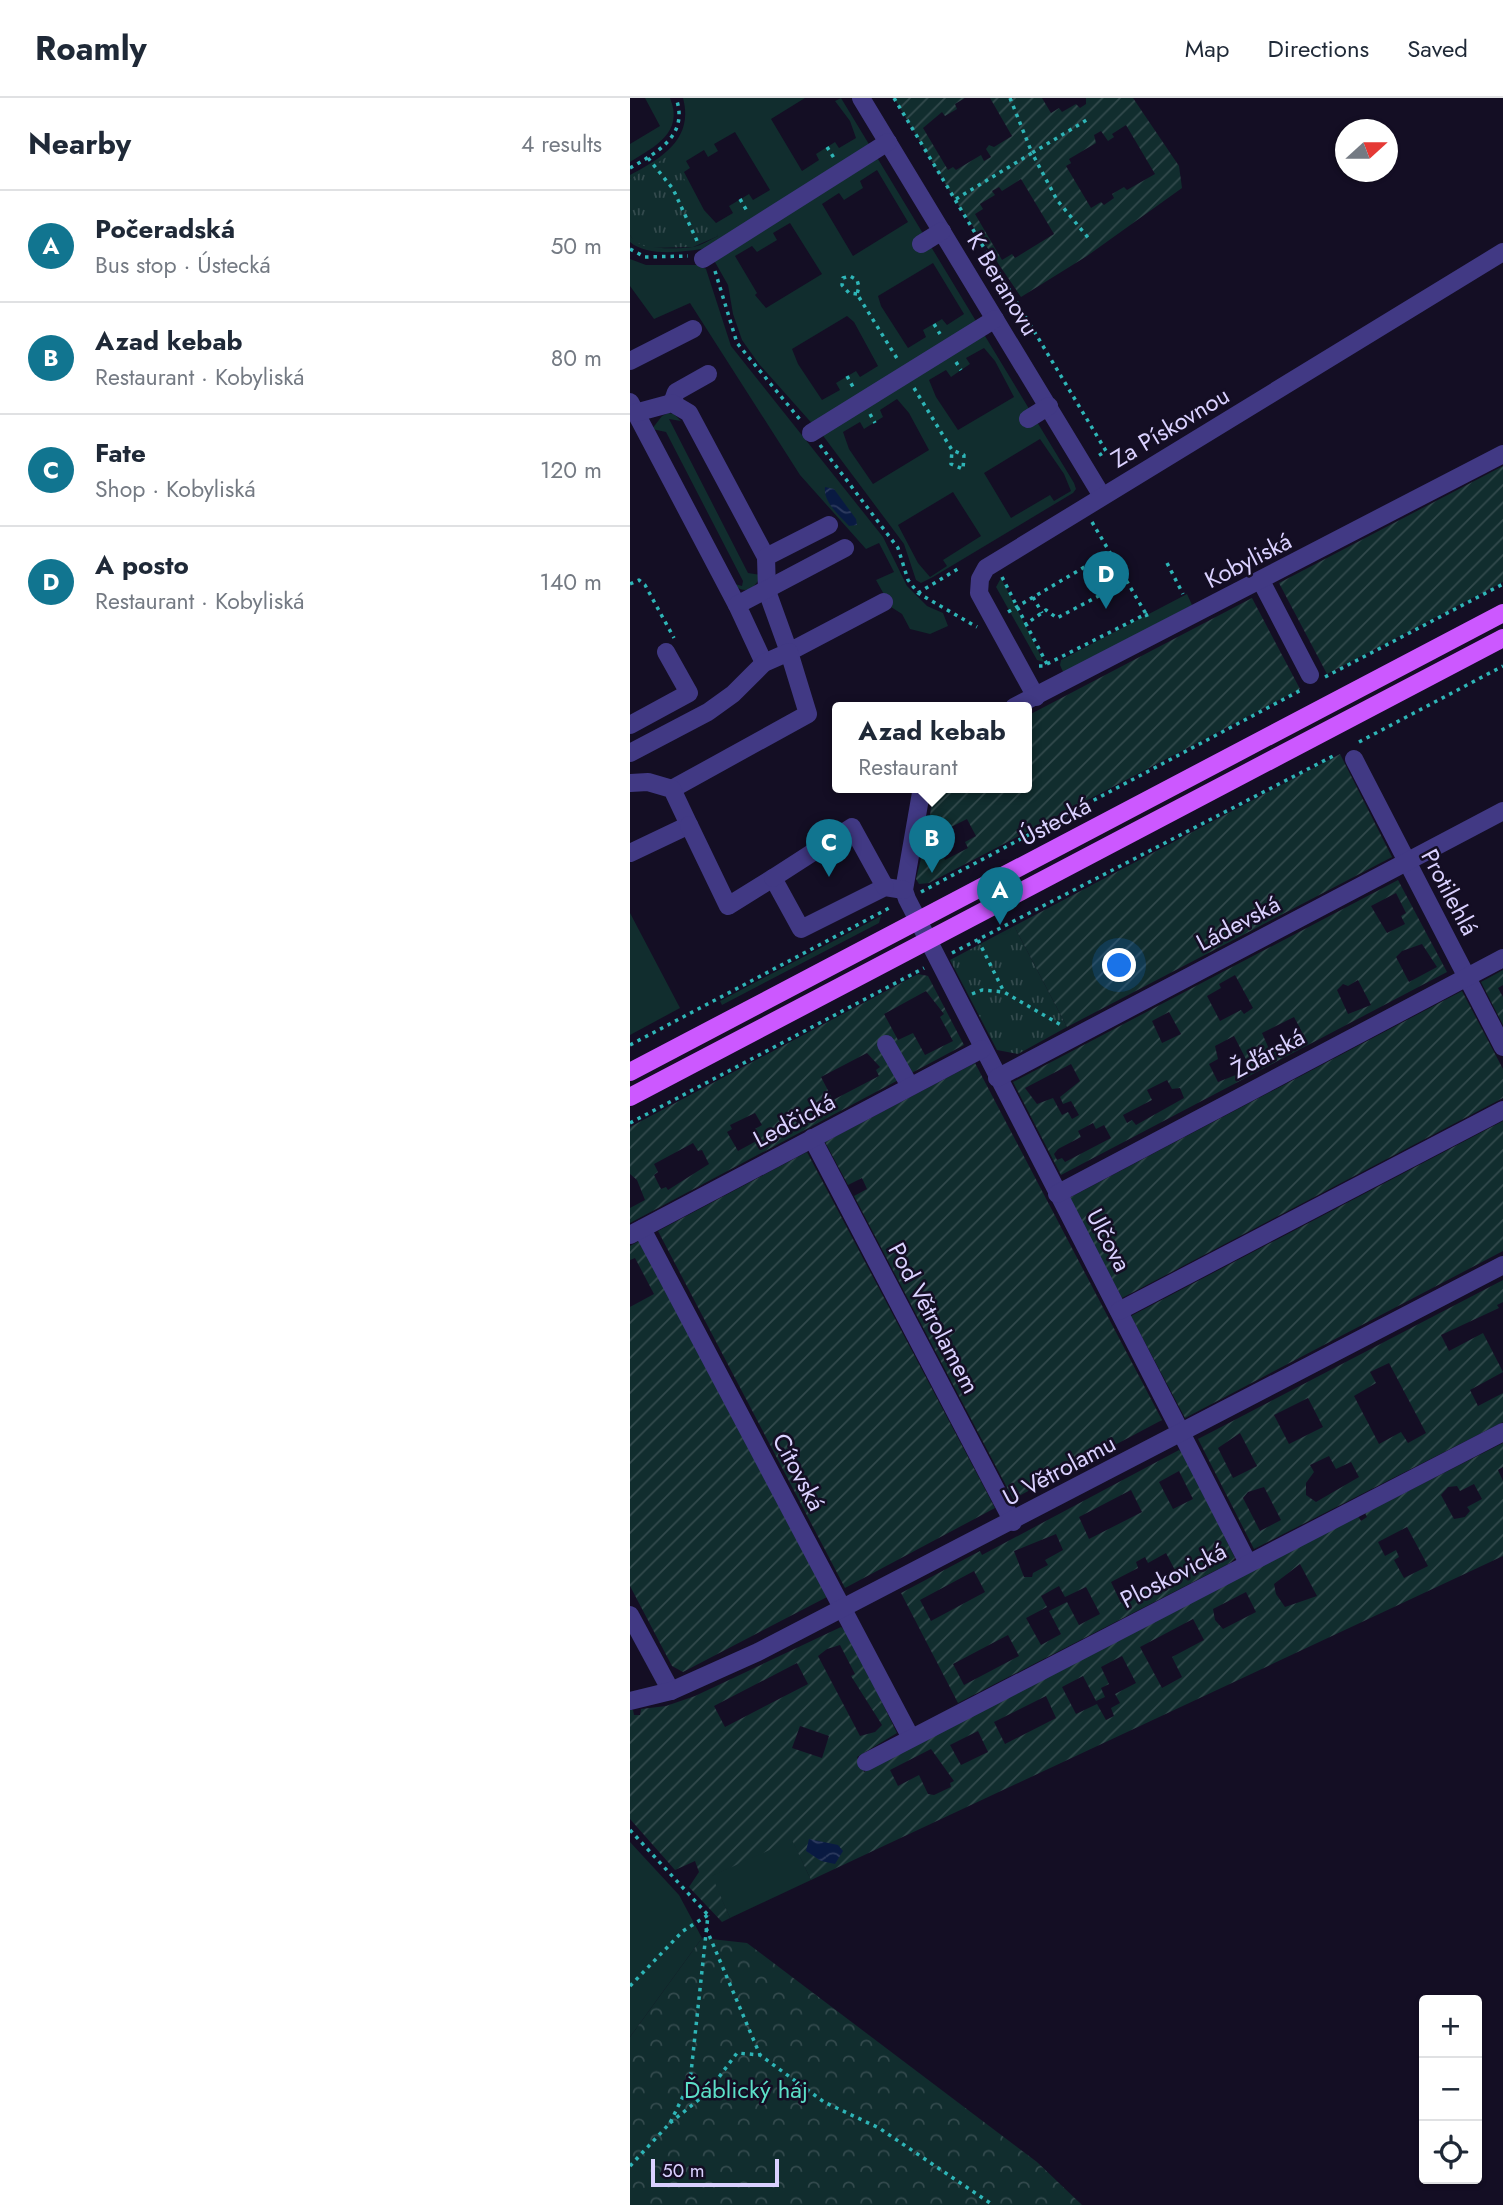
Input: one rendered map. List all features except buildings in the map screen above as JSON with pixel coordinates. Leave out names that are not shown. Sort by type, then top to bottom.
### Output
[{"type":"main road","name":"Ústecká","points":[[630,1072],[1503,613]]},
{"type":"main road","name":"Ústecká","points":[[630,1097],[1503,638]]},
{"type":"street","name":"K Beranovu","points":[[861,98],[1049,406],[1102,505]]},
{"type":"street","points":[[703,259],[888,142]]},
{"type":"street","points":[[921,244],[942,231]]},
{"type":"street","name":"Za Pískovnou","points":[[1036,697],[979,593],[980,579],[986,568],[1102,505],[1503,252]]},
{"type":"street","points":[[811,433],[995,319]]},
{"type":"street","points":[[630,361],[693,329]]},
{"type":"street","points":[[672,403],[676,392],[708,374]]},
{"type":"street","points":[[630,783],[648,782],[672,789],[808,714],[767,591],[766,557],[689,413],[672,403],[633,408],[727,585],[764,663]]},
{"type":"street","points":[[1028,419],[1049,406]]},
{"type":"street","name":"Kobyliská","points":[[1025,702],[1503,454]]},
{"type":"street","points":[[766,557],[829,525]]},
{"type":"street","points":[[737,606],[845,548]]},
{"type":"street","points":[[1261,581],[1315,677]]},
{"type":"street","points":[[630,752],[708,712],[733,694],[764,663],[884,602]]},
{"type":"street","points":[[630,725],[689,693],[669,657]]},
{"type":"street","name":"Protilehlá","points":[[1350,752],[1503,1047]]},
{"type":"street","points":[[672,789],[728,906],[852,827],[885,887]]},
{"type":"street","points":[[917,920],[911,892],[921,793]]},
{"type":"street","name":"Ládevská","points":[[997,1078],[1503,811]]},
{"type":"street","points":[[630,853],[689,825]]},
{"type":"street","points":[[773,878],[801,929],[885,887],[911,892]]},
{"type":"street","name":"Ulčova","points":[[917,920],[1248,1563]]},
{"type":"street","name":"Žďárská","points":[[1057,1194],[1503,958]]},
{"type":"street","points":[[886,1044],[910,1086]]},
{"type":"street","name":"Ledčická","points":[[636,1232],[982,1049]]},
{"type":"street","points":[[1119,1311],[1503,1110]]},
{"type":"street","name":"Pod Větrolamem","points":[[812,1138],[1013,1522]]},
{"type":"street","name":"Cítovská","points":[[636,1232],[843,1607],[911,1738]]},
{"type":"street","name":"U Větrolamu","points":[[630,1701],[671,1691],[758,1652],[1013,1522],[1503,1265]]},
{"type":"street","name":"Ploskovická","points":[[866,1762],[1503,1432]]},
{"type":"street","points":[[630,1615],[671,1691]]},
{"type":"path","points":[[630,168],[667,144],[677,129],[681,111],[676,98]]},
{"type":"path","points":[[894,98],[1106,451]]},
{"type":"path","points":[[1010,98],[1032,153],[1057,200],[1090,240]]},
{"type":"path","points":[[956,200],[1090,118]]},
{"type":"path","points":[[648,158],[673,189],[703,259]]},
{"type":"path","points":[[857,294],[849,293],[842,285],[843,278],[850,276],[857,280],[857,294],[952,450],[951,464],[963,469],[964,455],[952,450]]},
{"type":"path","points":[[1084,525],[1102,505]]},
{"type":"path","points":[[1091,520],[1153,627]]},
{"type":"path","points":[[1007,616],[1006,613],[1110,552]]},
{"type":"path","points":[[1167,563],[1183,594]]},
{"type":"path","points":[[1090,564],[1106,592]]},
{"type":"path","points":[[918,593],[961,567]]},
{"type":"path","points":[[995,581],[1002,575],[1047,664]]},
{"type":"path","points":[[630,584],[639,580],[645,585],[684,655],[669,657]]},
{"type":"path","points":[[1026,624],[1046,610],[1057,618],[1127,581]]},
{"type":"path","points":[[911,892],[1315,677],[1503,584]]},
{"type":"path","points":[[1033,597],[1042,613]]},
{"type":"path","points":[[1037,664],[1047,664],[1146,614]]},
{"type":"path","points":[[630,1123],[978,940],[1350,752],[1503,666]]},
{"type":"path","points":[[630,1045],[892,906]]},
{"type":"path","points":[[978,940],[1004,992]]},
{"type":"path","points":[[966,996],[982,990],[1004,992],[1068,1030]]},
{"type":"path","points":[[630,1830],[708,1915]]},
{"type":"path","points":[[670,2123],[690,2082],[708,1915]]},
{"type":"path","points":[[630,1986],[683,1931],[708,1915]]},
{"type":"path","points":[[705,1927],[760,2055],[824,2102],[879,2128],[993,2205]]},
{"type":"path","points":[[630,2166],[670,2123],[707,2093],[737,2053],[760,2055]]},
{"type":"green space","points":[[645,98],[670,98],[673,120],[665,137],[658,144],[630,162],[630,144],[660,126]]},
{"type":"green space","points":[[683,98],[805,98],[771,119],[802,171],[819,160],[816,154],[835,142],[839,148],[856,138],[850,121],[835,101],[841,98],[1074,483],[1076,489],[1073,493],[933,577],[921,583],[916,580],[904,544],[824,437],[759,364],[742,340],[733,314],[728,285],[707,248],[656,252],[637,247],[630,242],[630,235],[642,244],[650,246],[686,248],[718,236],[655,166],[630,179],[630,175],[673,146],[684,125]],"holes":[[[735,132],[770,190],[753,200],[749,194],[729,206],[733,213],[716,223],[704,210],[684,172],[690,168],[686,161],[704,150],[708,157],[718,151],[714,144]],[[877,170],[908,222],[853,256],[822,204],[839,193],[844,200],[863,188],[860,181]],[[790,223],[822,274],[766,308],[755,295],[757,293],[735,256],[752,246],[757,252],[777,240],[773,233]],[[933,263],[964,314],[947,325],[942,319],[923,330],[926,337],[908,348],[881,306],[878,296]],[[847,316],[854,322],[878,366],[860,377],[856,371],[836,383],[840,390],[822,400],[798,364],[792,349]],[[984,348],[995,361],[1014,397],[958,430],[936,397],[929,380],[946,370],[951,377],[970,364],[966,358]],[[897,399],[909,413],[929,450],[873,484],[849,449],[843,432],[860,422],[864,429],[883,417],[880,410]],[[1040,439],[1064,474],[1071,491],[1054,501],[1050,495],[1011,518],[984,473]],[[953,492],[981,536],[943,560],[947,566],[930,577],[918,563],[898,525]]]},
{"type":"green space","points":[[894,98],[965,98],[955,104],[957,109],[945,116],[942,112],[923,128],[948,170],[953,167],[956,170],[981,155],[984,161],[991,157],[986,149],[989,145],[994,147],[1012,136],[990,98],[1042,98],[1051,113],[1059,108],[1062,112],[1076,104],[1080,108],[1086,104],[1086,98],[1133,98],[1179,166],[1182,188],[1087,256],[1021,297],[955,200]],"holes":[[[1126,125],[1155,174],[1127,190],[1124,187],[1112,194],[1114,198],[1104,205],[1101,202],[1091,208],[1066,166],[1071,163],[1069,159],[1096,143],[1094,135],[1101,131],[1108,141],[1114,137],[1112,134]],[[1021,179],[1054,234],[1015,258],[1012,254],[1002,260],[975,214],[983,209],[980,204],[995,195],[992,191],[999,187],[1002,191]]]},
{"type":"green space","points":[[670,155],[718,236],[693,247],[648,248],[634,241],[630,235],[630,179]]},
{"type":"green space","points":[[630,259],[646,265],[700,265],[706,269],[731,346],[883,537],[907,586],[927,606],[943,613],[948,626],[930,634],[910,629],[902,614],[891,607],[876,580],[894,572],[879,543],[866,549],[800,475],[690,303],[654,319],[630,286]]},
{"type":"green space","points":[[674,414],[681,421],[669,419],[748,573],[761,575],[748,590],[740,589],[731,583],[742,586],[743,581],[666,432],[652,429],[662,416]]},
{"type":"green space","points":[[1503,466],[1503,582],[1327,674],[1279,583]]},
{"type":"green space","points":[[1001,578],[1044,662],[1037,660],[996,587]]},
{"type":"green space","points":[[1187,594],[1192,605],[1064,674],[1061,660]]},
{"type":"green space","points":[[1252,598],[1300,689],[929,883],[919,884],[916,879],[929,826],[932,793],[1032,793],[1032,713]],"holes":[[[967,819],[976,836],[965,842],[968,848],[945,860],[933,836]]]},
{"type":"green space","points":[[1340,754],[1392,857],[1067,1027],[1014,926]]},
{"type":"green space","points":[[1398,880],[1447,972],[1061,1175],[1013,1082]],"holes":[[[1396,893],[1406,913],[1401,916],[1405,924],[1387,933],[1371,906]],[[1422,944],[1437,967],[1409,982],[1396,957],[1402,951]],[[1235,975],[1253,1008],[1244,1014],[1241,1010],[1220,1021],[1207,996],[1221,988],[1219,984]],[[1358,980],[1371,1005],[1348,1014],[1337,990],[1343,984],[1348,986]],[[1169,1012],[1181,1034],[1162,1043],[1152,1021]],[[1294,1017],[1302,1032],[1269,1049],[1262,1033]],[[1234,1036],[1251,1069],[1218,1082],[1209,1064],[1218,1059],[1215,1046]],[[1071,1064],[1080,1081],[1060,1097],[1063,1104],[1071,1101],[1079,1115],[1072,1119],[1068,1112],[1062,1115],[1053,1098],[1037,1104],[1025,1088]],[[1167,1080],[1172,1089],[1180,1088],[1184,1098],[1136,1125],[1132,1120],[1127,1123],[1123,1115],[1152,1100],[1147,1090]],[[1093,1123],[1096,1129],[1104,1125],[1111,1138],[1065,1162],[1062,1158],[1057,1160],[1054,1154],[1081,1137],[1078,1131]]]},
{"type":"green space","points":[[630,913],[680,1008],[630,1035]]},
{"type":"green space","points":[[881,916],[879,923],[722,1005],[720,1001]]},
{"type":"green space","points":[[1014,926],[1067,1027],[1018,1054],[997,1050],[950,960]]},
{"type":"green space","points":[[1503,970],[1503,985],[1498,988],[1503,997],[1503,1025],[1481,982]]},
{"type":"green space","points":[[918,974],[928,976],[964,1045],[630,1223],[630,1208],[645,1200],[637,1180],[630,1174],[630,1127]],"holes":[[[926,991],[944,1014],[940,1017],[953,1041],[925,1055],[913,1033],[898,1040],[884,1014]],[[867,1053],[880,1067],[876,1070],[879,1076],[833,1100],[821,1077]],[[755,1113],[762,1125],[755,1129],[760,1139],[738,1151],[727,1132],[732,1129],[730,1125]],[[693,1143],[698,1151],[702,1150],[709,1164],[668,1190],[666,1187],[661,1189],[654,1175],[658,1172],[654,1164]]]},
{"type":"green space","points":[[1462,991],[1503,1069],[1503,1098],[1122,1298],[1069,1198]]},
{"type":"green space","points":[[975,1063],[1162,1420],[1013,1499],[854,1196],[867,1189],[862,1178],[848,1185],[825,1142]]},
{"type":"green space","points":[[1503,1121],[1503,1251],[1185,1418],[1131,1316]]},
{"type":"green space","points":[[807,1152],[995,1508],[845,1588],[658,1231]]},
{"type":"green space","points":[[639,1241],[827,1597],[683,1672],[672,1666],[630,1586],[630,1307],[654,1294],[635,1258],[630,1260],[630,1246]]},
{"type":"green space","points":[[1503,1280],[1503,1302],[1497,1305],[1499,1308],[1441,1335],[1449,1351],[1483,1333],[1503,1372],[1470,1390],[1478,1406],[1503,1393],[1503,1422],[1254,1549],[1198,1439]],"holes":[[[1389,1363],[1426,1433],[1408,1443],[1401,1432],[1379,1444],[1354,1396],[1376,1383],[1370,1372]],[[1308,1398],[1323,1427],[1289,1444],[1274,1415]],[[1240,1433],[1257,1466],[1233,1478],[1218,1448]],[[1329,1456],[1336,1469],[1351,1462],[1359,1477],[1316,1502],[1306,1495],[1306,1483],[1314,1472],[1310,1465]],[[1264,1487],[1281,1520],[1260,1531],[1243,1498],[1248,1492]]]},
{"type":"green space","points":[[1503,1443],[1503,1467],[1498,1470],[1503,1481],[1503,1556],[811,1880],[792,1840],[712,1876],[730,1918],[722,1922],[689,1887],[699,1872],[695,1861],[675,1870],[630,1819],[630,1710],[633,1710],[634,1715],[640,1715],[641,1709],[666,1706],[695,1696],[841,1627],[848,1633],[897,1733],[857,1757],[864,1772],[1358,1516],[1361,1521],[1367,1517],[1365,1513]],"holes":[[[1474,1484],[1482,1499],[1467,1507],[1470,1511],[1465,1517],[1454,1519],[1441,1495],[1448,1487],[1457,1486],[1460,1491]],[[1407,1527],[1428,1566],[1404,1578],[1394,1560],[1399,1557],[1396,1550],[1385,1556],[1378,1542]],[[1300,1564],[1317,1596],[1285,1607],[1276,1594],[1274,1584]],[[1246,1592],[1256,1612],[1223,1629],[1215,1620],[1213,1609]],[[1193,1619],[1204,1640],[1172,1657],[1182,1677],[1162,1688],[1140,1647]],[[840,1645],[855,1674],[851,1676],[882,1725],[875,1732],[860,1736],[818,1656],[827,1649]],[[1122,1656],[1136,1683],[1115,1694],[1120,1703],[1111,1708],[1114,1716],[1106,1720],[1097,1704],[1076,1714],[1062,1687],[1083,1676],[1096,1701],[1105,1697],[1101,1688],[1109,1684],[1101,1667]],[[797,1663],[808,1684],[725,1727],[714,1706]],[[1046,1696],[1056,1718],[1005,1744],[994,1722]],[[800,1726],[829,1736],[822,1758],[792,1748]],[[978,1731],[988,1752],[961,1765],[950,1745]],[[931,1749],[954,1781],[950,1783],[951,1787],[934,1795],[928,1794],[919,1775],[898,1786],[890,1770]]]},
{"type":"green space","points":[[1179,1450],[1185,1455],[1235,1558],[1230,1563],[958,1703],[901,1593],[980,1551],[982,1555]],"holes":[[[1179,1471],[1193,1499],[1173,1509],[1159,1482]],[[1131,1490],[1142,1512],[1089,1539],[1079,1517]],[[1056,1534],[1063,1550],[1045,1560],[1048,1565],[1033,1573],[1032,1577],[1024,1577],[1014,1551]],[[1166,1553],[1177,1574],[1121,1603],[1111,1582],[1138,1568],[1136,1562],[1145,1557],[1148,1563]],[[974,1571],[985,1592],[931,1621],[920,1600]],[[1059,1586],[1065,1597],[1086,1587],[1100,1614],[1079,1625],[1067,1602],[1049,1611],[1061,1634],[1041,1645],[1026,1618],[1047,1607],[1041,1596]],[[1008,1635],[1019,1656],[964,1685],[953,1664]]]},
{"type":"green space","points":[[792,1839],[811,1880],[730,1918],[711,1876]]},
{"type":"green space","points":[[630,1842],[679,1895],[702,1938],[630,2037]]},
{"type":"green space","name":"Ďáblický háj","points":[[702,1938],[747,1943],[1037,2162],[1082,2205],[630,2205],[630,2037]]},
{"type":"water","points":[[825,487],[834,489],[856,519],[857,525],[849,526],[836,513],[826,498]]},
{"type":"water","points":[[809,1839],[838,1845],[843,1851],[835,1864],[821,1861],[806,1851]]},
{"type":"place","name":"A posto","points":[[1106,609]]},
{"type":"place","name":"Azad kebab","points":[[932,873]]},
{"type":"place","name":"Fate","points":[[829,877]]},
{"type":"place","name":"Počeradská","points":[[1000,925]]}]
